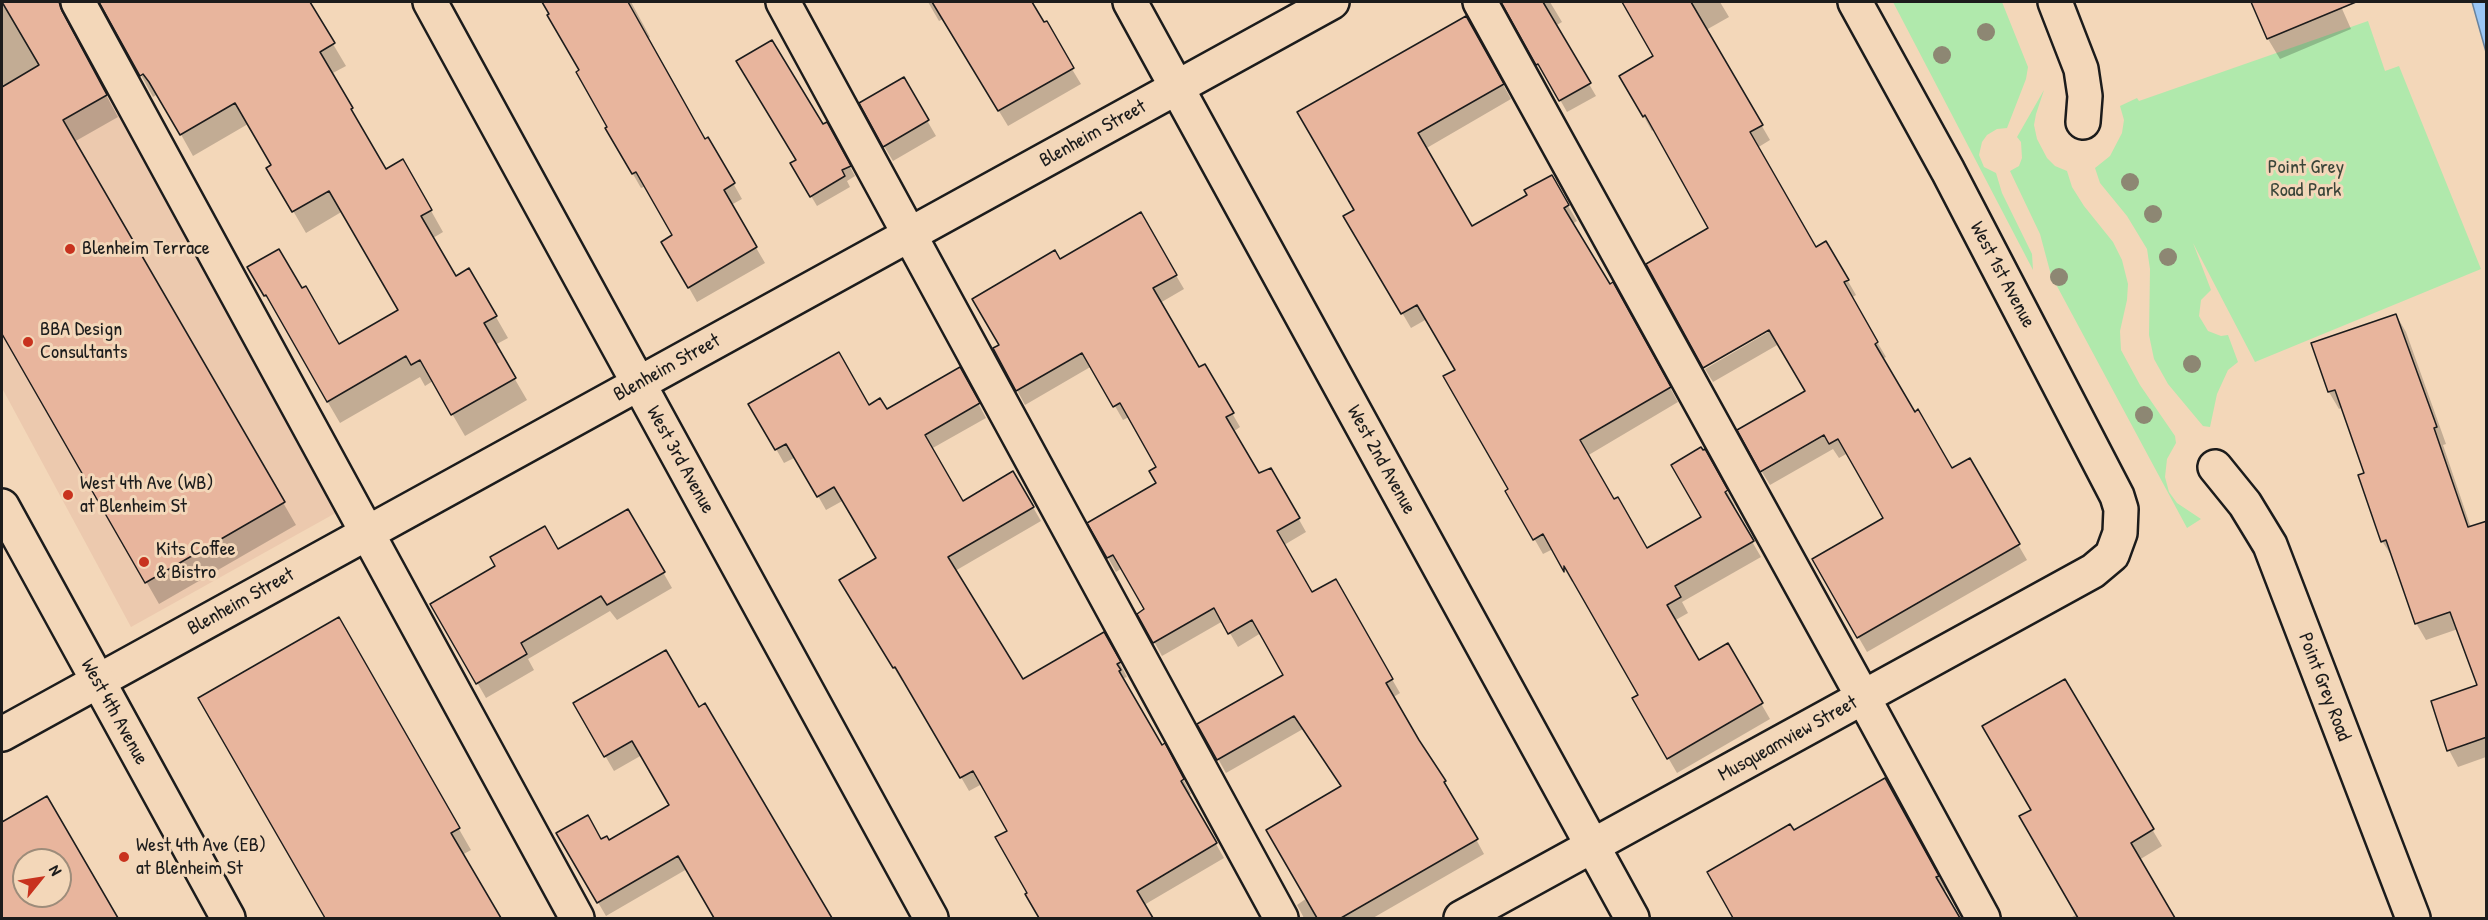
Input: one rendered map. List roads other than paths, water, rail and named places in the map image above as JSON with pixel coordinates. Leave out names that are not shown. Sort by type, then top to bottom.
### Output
[{"type":"street","points":[[78,2],[577,918]]},
{"type":"street","name":"West 3rd Avenue","points":[[430,2],[931,918]]},
{"type":"street","points":[[783,2],[1281,918]]},
{"type":"street","name":"West 2nd Avenue","points":[[1130,2],[1632,918]]},
{"type":"street","name":"Blenheim Street","points":[[2,734],[1332,2]]},
{"type":"street","points":[[1480,2],[1983,918]]},
{"type":"street","name":"West 1st Avenue","points":[[1855,2],[1948,171],[2117,496],[2121,509],[2120,533],[2112,555]]},
{"type":"street","points":[[2055,2],[2081,69],[2085,96],[2083,122]]},
{"type":"street","name":"Point Grey Road","points":[[2215,466],[2245,504],[2270,545],[2413,918]]},
{"type":"street","name":"West 4th Avenue","points":[[2,506],[96,682],[228,918]]},
{"type":"street","name":"Musqueamview Street","points":[[1461,918],[2093,571],[2112,555]]},
{"type":"water","points":[[2472,2],[2486,2],[2486,52]]},
{"type":"place","name":"Blenheim Terrace","points":[[70,249]]},
{"type":"place","name":"BBA Design Consultants","points":[[28,342]]},
{"type":"place","name":"West 4th Ave (WB) at Blenheim St","points":[[68,495]]},
{"type":"place","name":"Kits Coffee & Bistro","points":[[144,562]]},
{"type":"place","name":"West 4th Ave (EB) at Blenheim St","points":[[124,857]]},
{"type":"park label","name":"Point Grey Road Park","points":[[2306,180]]}]
